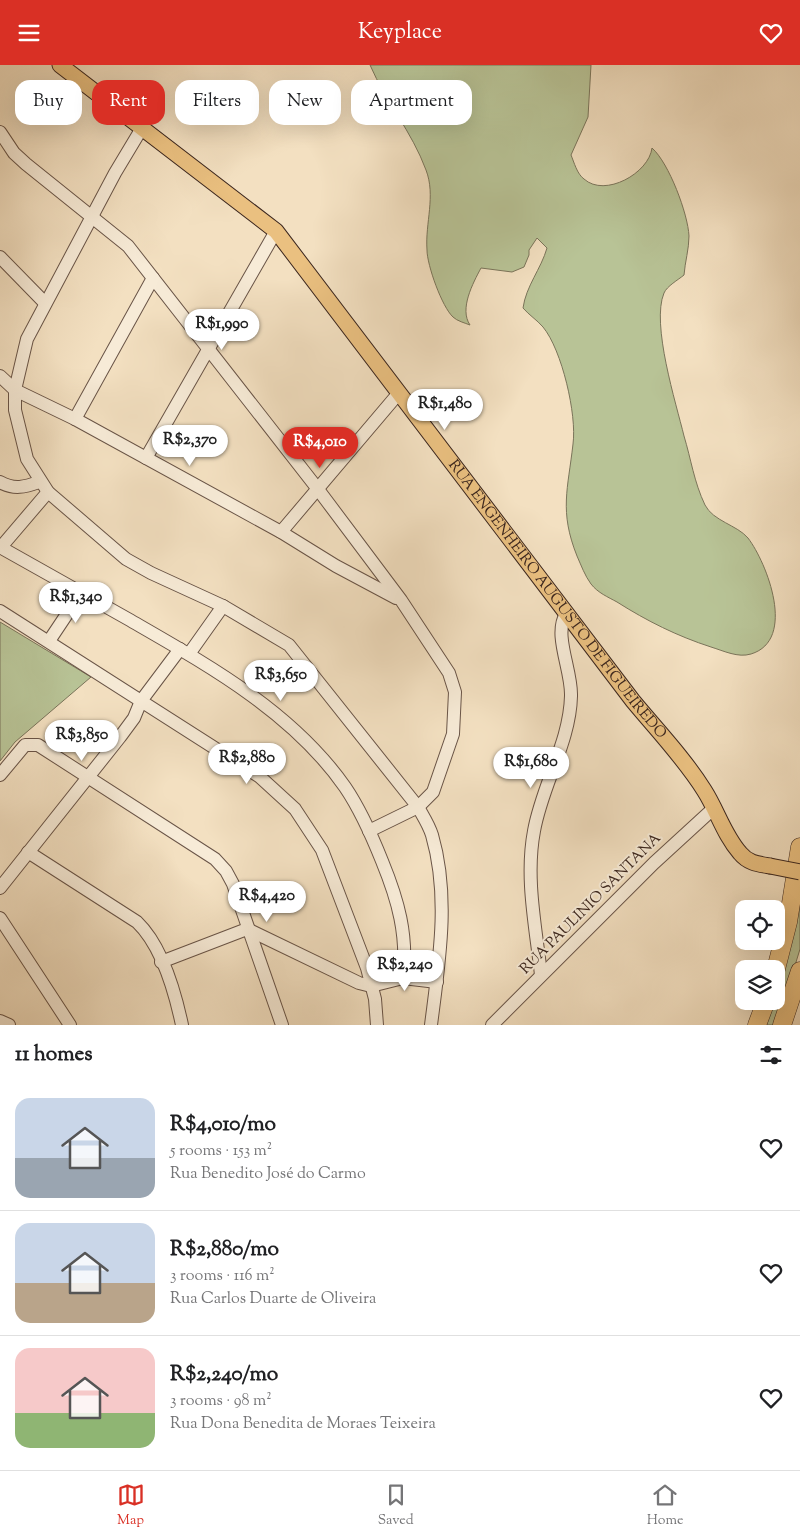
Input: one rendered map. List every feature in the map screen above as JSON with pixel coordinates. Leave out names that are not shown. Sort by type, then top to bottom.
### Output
[{"type":"highway","points":[[778,960],[789,914],[800,847]]},
{"type":"highway","points":[[782,1025],[800,971]]},
{"type":"highway","points":[[758,1025],[763,1010]]},
{"type":"main road","name":"RUA ENGENHEIRO AUGUSTO DE FIGUEIREDO","points":[[60,65],[276,231],[632,701],[693,774],[740,854],[749,862],[800,872]]},
{"type":"street","points":[[142,128],[115,173],[27,339],[15,389],[15,410],[27,459],[39,482],[48,492],[126,559],[150,573],[223,606],[278,637],[298,654],[418,807],[432,833],[441,877],[442,923],[431,1025]]},
{"type":"street","points":[[0,132],[14,153],[26,164],[92,219],[128,246],[317,488],[401,600],[442,661],[455,692],[453,734],[434,792],[418,807],[369,831]]},
{"type":"street","points":[[146,458],[276,231]]},
{"type":"street","points":[[0,257],[45,303]]},
{"type":"street","points":[[75,419],[153,278]]},
{"type":"street","points":[[0,376],[15,389],[75,419],[401,600]]},
{"type":"street","points":[[281,532],[398,394]]},
{"type":"street","points":[[0,482],[9,487],[23,488],[39,482]]},
{"type":"street","points":[[48,492],[1,547],[184,651],[255,698],[315,752],[346,788],[369,831],[390,881],[401,915],[404,941],[403,978]]},
{"type":"street","points":[[364,581],[380,573]]},
{"type":"street","points":[[49,641],[81,593]]},
{"type":"street","points":[[0,888],[134,718],[141,701],[223,606]]},
{"type":"street","points":[[0,611],[260,777],[295,809],[322,850],[372,986],[377,1025]]},
{"type":"street","points":[[541,975],[530,853],[539,809],[570,713],[569,669],[560,631],[566,614]]},
{"type":"street","points":[[0,775],[20,749],[31,744],[38,745],[195,844],[215,859],[226,871],[233,884],[247,929],[282,1025]]},
{"type":"street","name":"RUA PAULINIO SANTANA","points":[[492,1025],[654,863],[714,808]]},
{"type":"street","points":[[28,852],[137,922],[146,930],[161,962],[182,1025]]},
{"type":"street","points":[[0,918],[70,1025]]},
{"type":"street","points":[[161,962],[247,929],[351,980],[372,986],[403,978],[437,982]]},
{"type":"street","points":[[0,1021],[9,1025]]},
{"type":"green space","points":[[370,65],[591,65],[588,117],[571,155],[579,174],[593,184],[603,186],[614,184],[635,174],[649,157],[652,148],[665,165],[681,202],[689,236],[684,275],[665,290],[661,307],[666,364],[695,479],[705,505],[719,519],[748,538],[763,565],[769,582],[774,600],[775,618],[773,633],[765,646],[751,654],[736,655],[698,643],[640,615],[600,592],[589,581],[577,556],[568,526],[566,500],[574,432],[567,383],[550,337],[543,327],[523,308],[527,292],[547,248],[537,238],[529,250],[524,267],[512,272],[481,268],[468,296],[466,311],[470,325],[453,317],[440,295],[432,275],[428,257],[429,180],[414,143],[403,125],[472,125],[472,80],[376,79]]},
{"type":"green space","points":[[0,622],[91,677],[15,742],[0,761]]},
{"type":"green space","points":[[800,884],[800,949],[785,999],[785,960],[782,960]]},
{"type":"green space","points":[[768,1010],[782,1010],[777,1025],[763,1025]]}]
